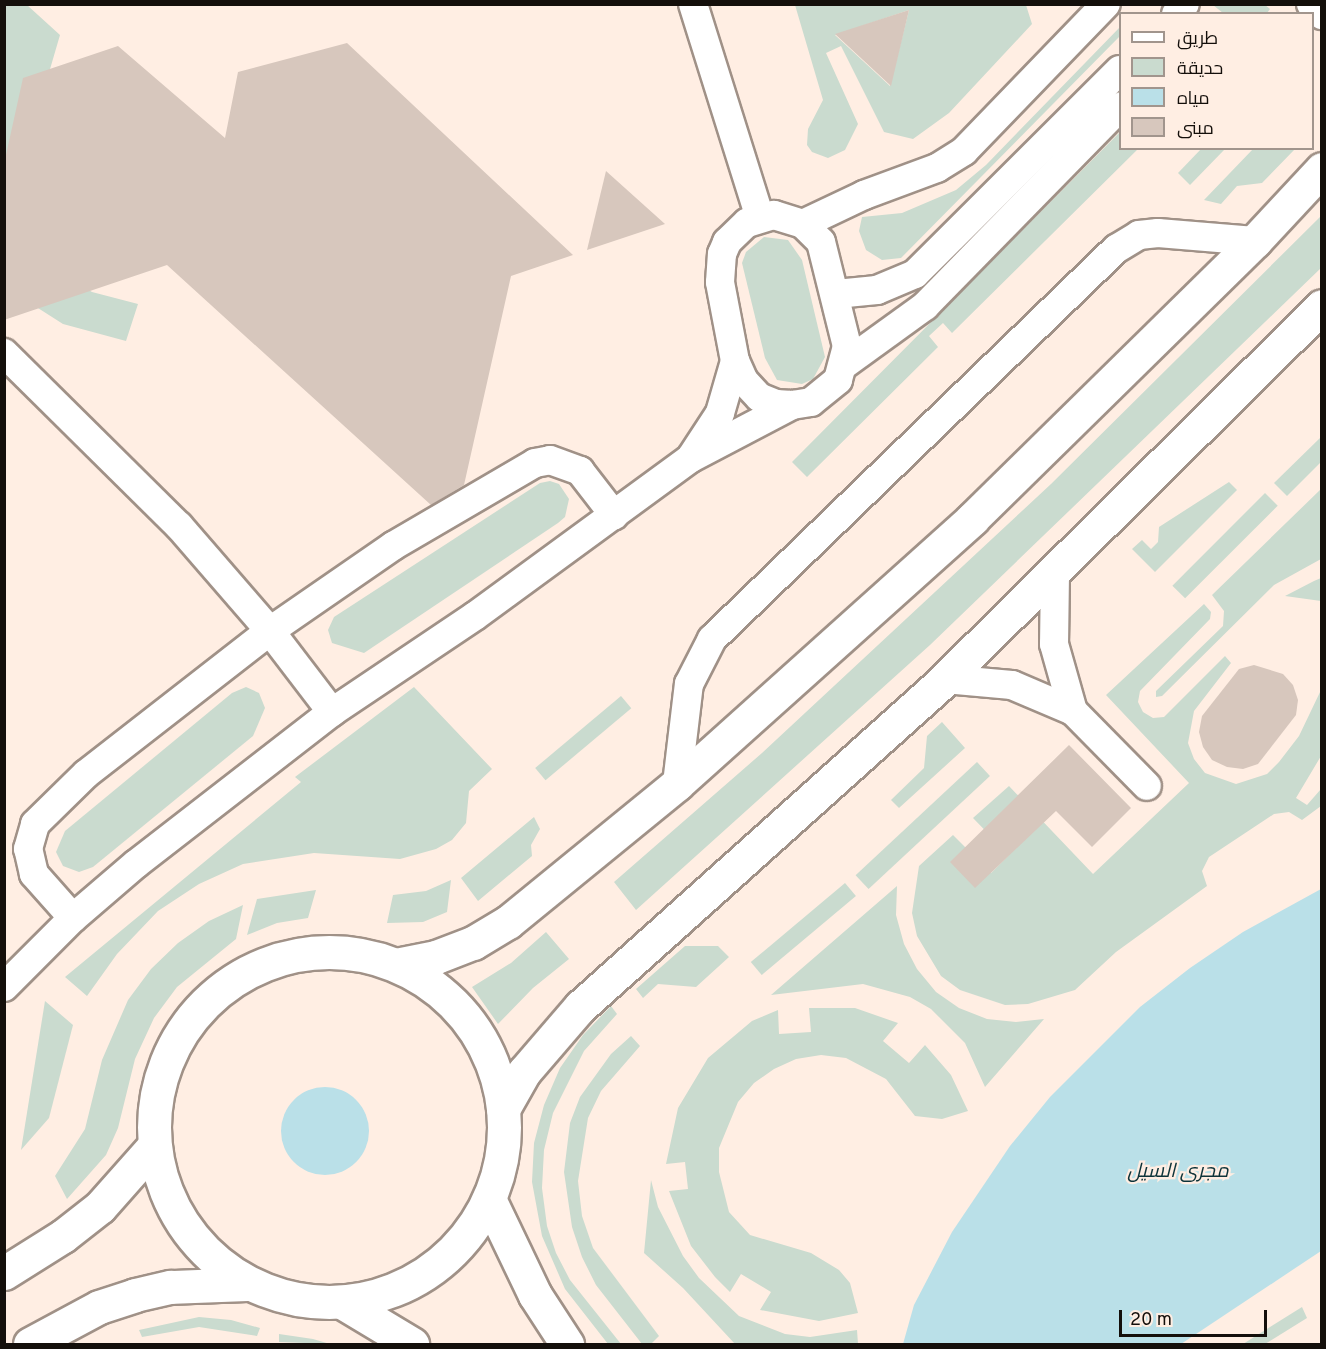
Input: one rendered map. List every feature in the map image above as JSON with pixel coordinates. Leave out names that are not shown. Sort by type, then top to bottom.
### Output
[{"type":"street","points":[[396,965],[436,957],[508,922],[677,784],[972,519],[1255,241],[1322,169]]},
{"type":"street","points":[[503,1109],[524,1072],[580,1007],[945,679],[1055,574],[1322,306]]},
{"type":"street","points":[[317,952],[358,954],[396,965],[429,984],[469,1023],[495,1072],[503,1109],[500,1170],[489,1199],[471,1232],[429,1271],[379,1296],[342,1302],[310,1302],[250,1284],[214,1259],[184,1227],[165,1188],[154,1146],[154,1105],[163,1066],[182,1030],[208,999],[240,975],[277,959],[317,952]]},
{"type":"street","points":[[4,1273],[63,1236],[100,1207],[154,1146]]},
{"type":"street","points":[[489,1199],[535,1295],[567,1344]]},
{"type":"street","points":[[30,1344],[99,1307],[135,1294],[171,1287],[250,1284]]},
{"type":"street","points":[[342,1302],[412,1344]]},
{"type":"lane","points":[[693,4],[760,218]]},
{"type":"lane","points":[[803,224],[864,195],[937,168],[964,151],[1106,4]]},
{"type":"lane","points":[[1311,4],[1322,15]]},
{"type":"lane","points":[[836,294],[877,290],[915,274],[1119,71]]},
{"type":"lane","points":[[845,364],[847,346],[827,254],[803,224],[774,215],[760,218],[736,231],[722,254],[720,282],[735,361],[744,381],[759,397],[776,404],[792,405],[811,402],[826,393],[845,364],[925,306],[1119,108]]},
{"type":"lane","points":[[677,784],[689,684],[712,639],[1116,249],[1138,235],[1158,233],[1255,241]]},
{"type":"lane","points":[[4,353],[37,388],[123,467],[270,631],[332,712]]},
{"type":"lane","points":[[691,458],[720,413],[735,361]]},
{"type":"lane","points":[[4,987],[73,918],[200,812],[332,712],[484,610],[691,458],[792,405]]},
{"type":"lane","points":[[73,918],[32,868],[28,849],[35,824],[86,774],[270,631],[402,541],[535,463],[550,460],[580,471],[614,515]]},
{"type":"lane","points":[[1055,574],[1054,644],[1073,711]]},
{"type":"lane","points":[[945,679],[1011,685],[1073,711],[1147,786]]},
{"type":"green space","points":[[4,5],[27,5],[60,35],[48,76],[71,279],[92,292],[138,304],[126,341],[63,324],[5,287]]},
{"type":"green space","points":[[795,5],[1026,5],[1032,24],[949,113],[913,139],[884,132],[841,46],[826,53],[858,124],[845,150],[828,158],[812,152],[807,145],[808,129],[823,100]],"holes":[[[909,10],[890,86],[835,35]]]},
{"type":"green space","points":[[1213,5],[1265,5],[1270,9],[1268,12],[1222,12]]},
{"type":"green space","points":[[1119,28],[1119,37],[901,258],[882,260],[866,250],[859,231],[862,217],[902,213],[956,190],[986,165]]},
{"type":"green space","points":[[1119,133],[1119,150],[1137,150],[952,333],[943,323],[929,336],[938,347],[807,477],[792,462]]},
{"type":"green space","points":[[1200,150],[1224,150],[1190,185],[1178,173]]},
{"type":"green space","points":[[1252,150],[1294,150],[1262,183],[1237,186],[1221,204],[1204,200]]},
{"type":"green space","points":[[1321,216],[1321,268],[930,645],[636,910],[614,882],[762,753],[1051,484]]},
{"type":"green space","points":[[764,237],[788,240],[802,260],[825,357],[813,379],[802,384],[777,380],[765,358],[742,263],[746,252]]},
{"type":"green space","points":[[1321,437],[1321,462],[1287,496],[1274,483]]},
{"type":"green space","points":[[550,481],[559,484],[569,499],[565,517],[558,523],[364,653],[332,643],[328,630],[334,617],[540,483]]},
{"type":"green space","points":[[1229,482],[1237,490],[1155,572],[1132,549],[1142,540],[1151,549],[1158,542],[1159,527]]},
{"type":"green space","points":[[1321,489],[1321,559],[1274,585],[1162,696],[1156,697],[1156,691],[1223,626],[1224,611],[1212,595]]},
{"type":"green space","points":[[1265,493],[1278,506],[1185,598],[1172,586]]},
{"type":"green space","points":[[1321,578],[1321,601],[1285,596],[1314,581]]},
{"type":"green space","points":[[1204,604],[1211,612],[1210,619],[1140,691],[1138,702],[1143,712],[1153,718],[1164,717],[1225,656],[1231,663],[1194,711],[1188,743],[1194,759],[1205,773],[1236,784],[1267,774],[1279,762],[1299,736],[1321,690],[1321,756],[1296,798],[1307,805],[1321,789],[1321,806],[1302,820],[1289,812],[1274,814],[1209,857],[1202,871],[1207,886],[1116,952],[1075,990],[1028,1004],[1005,1005],[960,990],[941,976],[917,936],[912,913],[919,866],[953,835],[991,873],[1009,855],[973,818],[1009,786],[1093,874],[1189,783],[1106,695]]},
{"type":"green space","points":[[246,687],[259,693],[265,708],[253,736],[93,867],[79,872],[63,866],[56,852],[65,831],[232,693]]},
{"type":"green space","points":[[414,687],[492,769],[469,791],[466,823],[452,840],[436,849],[400,859],[314,853],[243,864],[199,884],[158,911],[117,954],[87,996],[65,977],[301,782],[295,777]]},
{"type":"green space","points":[[621,696],[631,708],[545,780],[535,768]]},
{"type":"green space","points":[[942,722],[965,748],[899,808],[891,800],[924,768],[927,736]]},
{"type":"green space","points":[[977,762],[990,776],[869,889],[856,875]]},
{"type":"green space","points":[[534,817],[540,829],[531,845],[532,856],[478,901],[461,878]]},
{"type":"green space","points":[[451,880],[447,912],[423,922],[387,923],[393,895],[426,891]]},
{"type":"green space","points":[[845,883],[856,896],[762,975],[751,962]]},
{"type":"green space","points":[[897,886],[896,915],[904,944],[917,969],[936,992],[959,1008],[987,1019],[1016,1022],[1044,1019],[985,1087],[965,1043],[931,1009],[910,997],[863,984],[771,995]]},
{"type":"green space","points":[[316,890],[308,918],[277,923],[247,935],[257,899]]},
{"type":"green space","points":[[243,905],[236,939],[177,987],[154,1018],[135,1059],[118,1128],[106,1155],[67,1199],[55,1176],[85,1129],[102,1060],[128,1000],[151,969],[178,943],[209,921]]},
{"type":"green space","points":[[546,932],[569,959],[533,988],[498,1024],[472,987],[511,963]]},
{"type":"green space","points":[[685,946],[718,946],[729,957],[696,987],[658,984],[643,998],[636,989]]},
{"type":"green space","points":[[45,1001],[73,1025],[49,1118],[21,1150]]},
{"type":"green space","points":[[611,1006],[617,1014],[584,1051],[553,1113],[544,1150],[542,1188],[547,1226],[556,1253],[570,1280],[621,1344],[608,1344],[565,1289],[542,1236],[532,1182],[534,1143],[544,1105],[560,1068],[583,1035]]},
{"type":"green space","points":[[809,1008],[855,1008],[898,1023],[883,1041],[909,1063],[925,1045],[951,1075],[968,1111],[942,1119],[915,1116],[886,1079],[846,1058],[821,1055],[796,1059],[774,1069],[754,1083],[738,1102],[719,1148],[719,1172],[729,1212],[750,1235],[811,1253],[839,1270],[850,1283],[858,1313],[819,1321],[760,1310],[771,1292],[741,1274],[730,1292],[715,1277],[691,1246],[669,1191],[688,1189],[685,1162],[666,1164],[678,1108],[708,1058],[752,1021],[778,1010],[779,1034],[811,1032]]},
{"type":"green space","points":[[631,1036],[640,1046],[601,1091],[588,1118],[578,1181],[582,1216],[593,1248],[659,1336],[651,1344],[642,1344],[596,1285],[582,1257],[572,1227],[564,1172],[570,1123],[580,1097],[611,1054]]},
{"type":"green space","points":[[651,1180],[658,1207],[683,1256],[699,1278],[739,1316],[785,1334],[810,1337],[857,1330],[858,1344],[735,1344],[683,1288],[644,1253]]},
{"type":"green space","points":[[1302,1307],[1307,1318],[1265,1344],[1243,1344]]},
{"type":"green space","points":[[199,1317],[231,1320],[260,1328],[257,1336],[199,1327],[142,1337],[139,1330]]},
{"type":"green space","points":[[279,1334],[313,1339],[330,1344],[279,1342]]},
{"type":"water","name":"مجرى السيل","points":[[1321,889],[1321,1251],[1181,1344],[903,1344],[914,1305],[952,1232],[1010,1146],[1050,1097],[1140,1007],[1190,968],[1243,932]]},
{"type":"water","points":[[325,1087],[342,1091],[356,1100],[365,1114],[369,1131],[365,1148],[356,1162],[342,1171],[325,1175],[308,1171],[294,1162],[285,1148],[281,1131],[285,1114],[294,1100],[308,1091]]},
{"type":"building","points":[[909,10],[891,86],[835,34]]},
{"type":"building","points":[[347,43],[573,255],[511,276],[464,485],[431,505],[167,265],[4,320],[4,164],[23,78],[118,46],[225,138],[238,72]]},
{"type":"building","points":[[606,171],[665,224],[587,250]]},
{"type":"building","points":[[1254,665],[1283,674],[1293,685],[1298,700],[1296,715],[1258,764],[1243,769],[1227,767],[1212,760],[1203,747],[1199,732],[1202,716],[1239,669]]},
{"type":"building","points":[[1069,745],[1131,808],[1092,847],[1056,811],[975,888],[950,862]]}]
